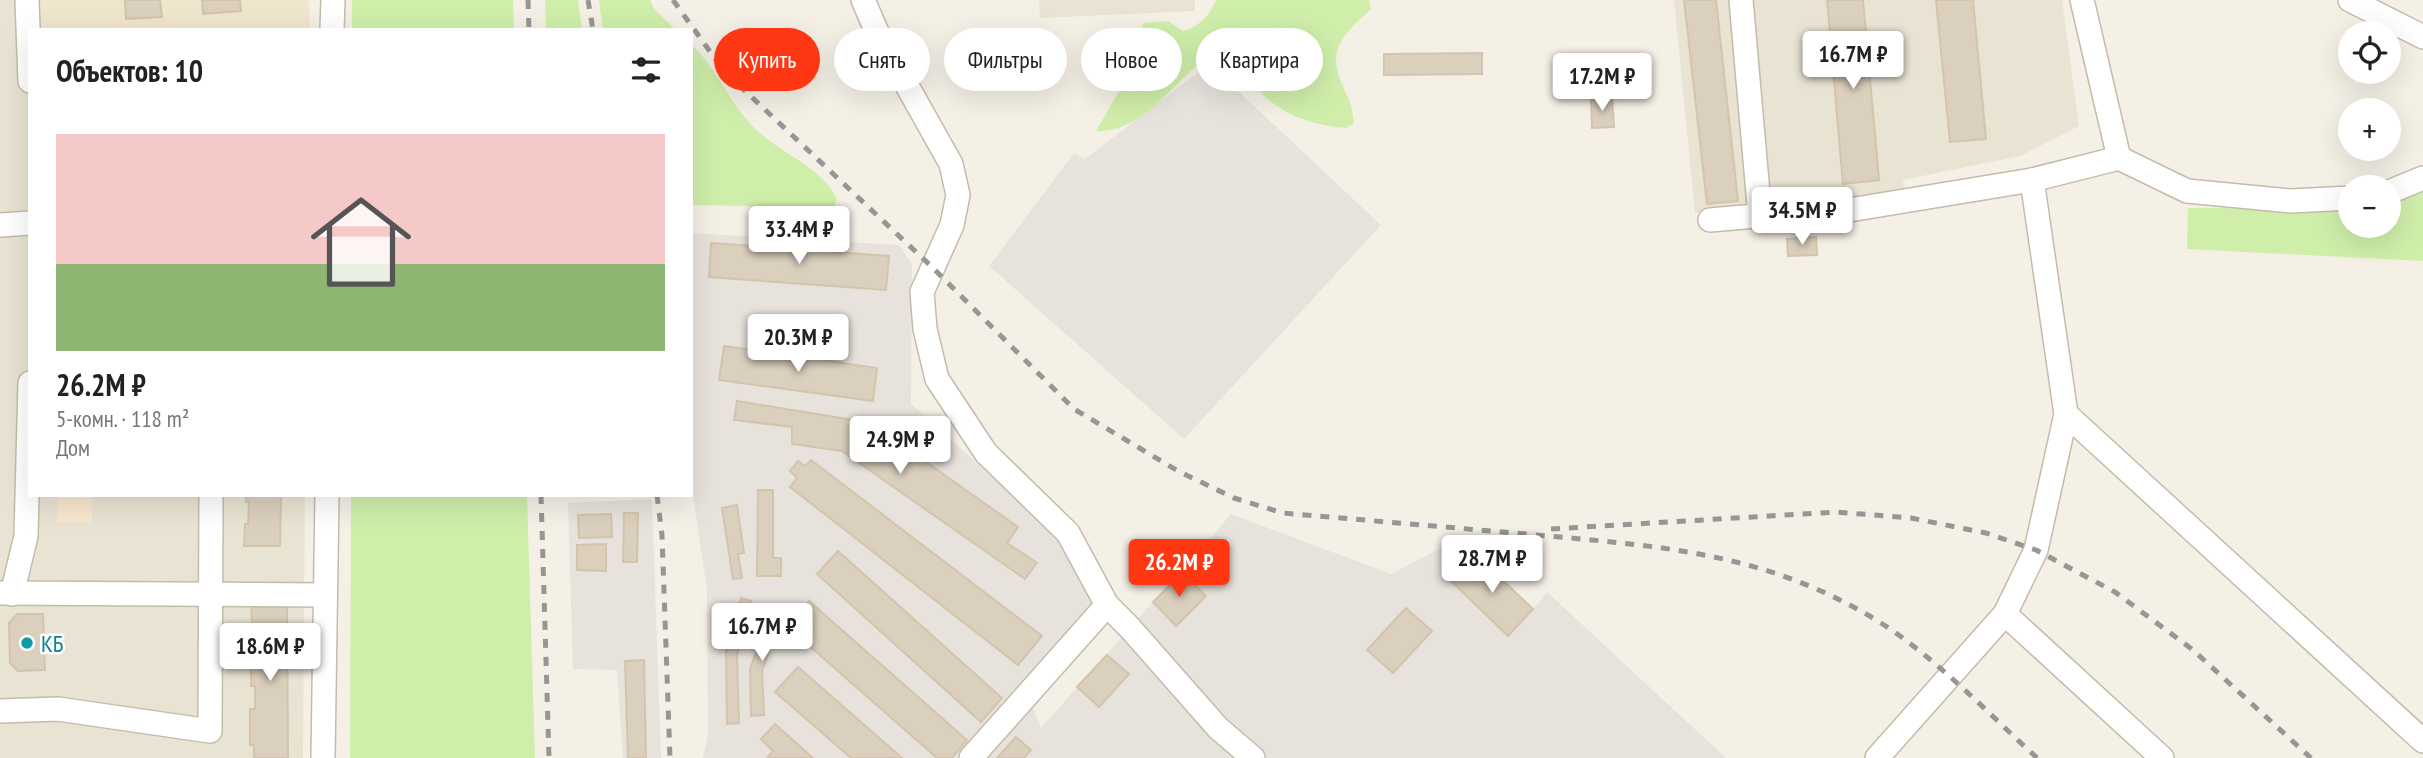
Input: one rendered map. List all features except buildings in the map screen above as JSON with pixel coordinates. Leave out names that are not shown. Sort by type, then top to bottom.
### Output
[{"type":"street","points":[[27,0],[28,28]]},
{"type":"street","points":[[332,28],[333,0]]},
{"type":"street","points":[[863,0],[877,32],[951,164],[958,195],[952,225],[922,292],[925,330],[937,379],[986,453],[1068,533],[1107,605],[1218,728],[1253,758]]},
{"type":"street","points":[[1741,0],[1760,216]]},
{"type":"street","points":[[2082,0],[2119,158]]},
{"type":"street","points":[[2350,0],[2423,37]]},
{"type":"street","points":[[1710,220],[1831,213],[2032,180],[2119,158],[2187,191],[2291,201],[2338,199]]},
{"type":"street","points":[[2401,187],[2423,178]]},
{"type":"street","points":[[1877,758],[2005,614],[2036,550],[2066,414],[2032,180]]},
{"type":"street","points":[[0,225],[28,223]]},
{"type":"street","points":[[2066,414],[2423,741]]},
{"type":"street","points":[[28,460],[26,536],[6,594],[326,596]]},
{"type":"street","points":[[0,711],[58,709],[211,731],[211,497]]},
{"type":"street","points":[[323,758],[327,497]]},
{"type":"street","points":[[971,758],[1107,605]]},
{"type":"street","points":[[2005,614],[2162,758]]},
{"type":"shaded area","points":[[0,0],[309,0],[28,28],[28,497],[305,497],[303,758],[0,758]]},
{"type":"shaded area","points":[[37,0],[309,0],[310,28],[38,28]]},
{"type":"shaded area","points":[[1039,0],[1195,0],[1195,11],[1040,18]]},
{"type":"shaded area","points":[[1674,0],[2062,0],[2079,126],[2020,156],[1903,180],[1904,195],[1695,213]]},
{"type":"shaded area","points":[[1196,74],[1196,91],[1238,91],[1381,225],[1184,439],[989,266],[1074,153],[1085,159],[1174,91],[1182,91],[1182,85]]},
{"type":"shaded area","points":[[693,233],[899,245],[912,264],[911,404],[1064,541],[1111,619],[1033,708],[1041,728],[1182,573],[1231,514],[1391,574],[1447,545],[1476,555],[1533,609],[1547,592],[1726,758],[703,758],[708,734],[707,589],[693,497]]},
{"type":"shaded area","points":[[57,497],[92,497],[92,522],[57,522]]},
{"type":"shaded area","points":[[652,499],[661,758],[623,758],[617,670],[573,669],[568,503]]},
{"type":"green space","points":[[352,0],[513,0],[514,28],[352,28]]},
{"type":"green space","points":[[545,0],[578,0],[582,28],[546,28]]},
{"type":"green space","points":[[599,0],[650,0],[654,9],[674,28],[603,28]]},
{"type":"green space","points":[[1216,0],[1369,0],[1371,9],[1345,35],[1337,51],[1337,69],[1354,123],[1346,128],[1311,122],[1289,113],[1259,91],[1323,91],[1323,28],[1196,28],[1196,67],[1182,80],[1182,30],[1194,27],[1211,10]]},
{"type":"green space","points":[[1168,21],[1178,28],[1142,28],[1143,23]]},
{"type":"green space","points":[[693,46],[714,71],[714,91],[727,91],[760,133],[812,170],[830,187],[837,198],[834,207],[827,210],[782,215],[747,206],[693,205]]},
{"type":"green space","points":[[1119,91],[1171,91],[1137,120],[1118,128],[1096,131]]},
{"type":"green space","points":[[2423,186],[2423,261],[2187,249],[2188,208],[2338,206],[2338,238],[2401,238],[2401,196]]},
{"type":"green space","points":[[351,497],[527,497],[535,758],[350,758]]},
{"type":"railway","points":[[528,0],[529,28]]},
{"type":"railway","points":[[588,0],[593,28]]},
{"type":"railway","points":[[673,0],[724,71],[932,267],[1074,409],[1178,471],[1234,498],[1283,513],[1665,548],[1752,566],[1795,580],[1838,599],[1902,637],[1962,687],[2037,758]]},
{"type":"railway","points":[[541,497],[549,758]]},
{"type":"railway","points":[[657,497],[662,535],[670,758]]},
{"type":"railway","points":[[1551,529],[1836,512],[1911,518],[1986,533],[2036,550],[2115,592],[2193,650],[2311,758]]},
{"type":"place","name":"КБ","points":[[27,643]]}]
